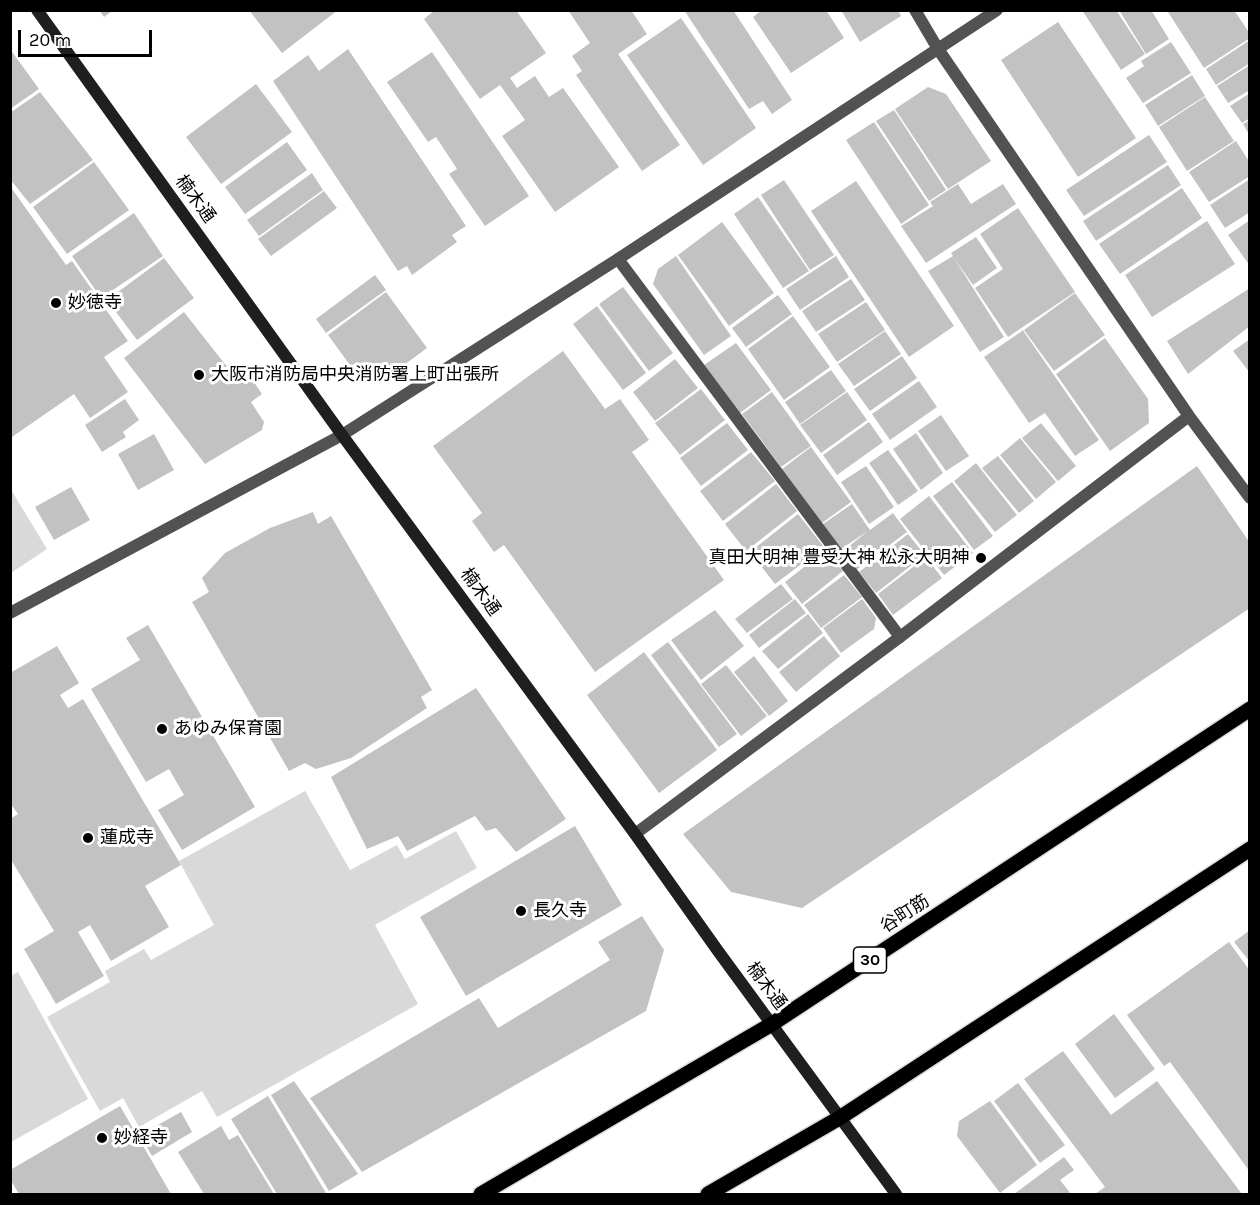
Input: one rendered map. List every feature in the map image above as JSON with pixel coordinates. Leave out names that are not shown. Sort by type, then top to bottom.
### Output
[{"type":"main road","name":"谷町筋","points":[[481,1194],[772,1024],[1250,710]]},
{"type":"main road","points":[[708,1194],[841,1117],[1250,849]]},
{"type":"street","name":"楠木通","points":[[37,10],[342,435],[896,1194]]},
{"type":"street","points":[[915,10],[938,49],[1189,416],[1250,498]]},
{"type":"street","points":[[10,613],[342,435],[618,259],[997,10]]},
{"type":"street","points":[[618,259],[900,637]]},
{"type":"street","points":[[635,834],[900,637],[1189,416]]},
{"type":"shaded area","points":[[10,488],[47,549],[11,573],[10,573]]},
{"type":"shaded area","points":[[305,791],[350,870],[397,845],[405,859],[456,831],[477,868],[375,925],[418,1004],[217,1117],[202,1091],[139,1127],[123,1098],[100,1111],[47,1017],[110,982],[105,971],[144,949],[151,960],[214,925],[179,861]]},
{"type":"shaded area","points":[[18,972],[88,1099],[11,1142],[10,976]]},
{"type":"building","points":[[99,10],[113,10],[104,17]]},
{"type":"building","points":[[249,10],[338,10],[282,53]]},
{"type":"building","points":[[435,10],[516,10],[546,53],[510,78],[517,88],[535,76],[549,97],[563,88],[619,167],[555,212],[502,136],[525,120],[500,85],[480,99],[424,19]]},
{"type":"building","points":[[568,10],[631,10],[647,34],[618,54],[680,145],[642,171],[576,75],[582,71],[572,56],[590,43]]},
{"type":"building","points":[[684,10],[733,10],[792,100],[772,114],[763,101],[749,109]]},
{"type":"building","points":[[762,10],[826,10],[844,38],[791,73],[753,17]]},
{"type":"building","points":[[841,10],[898,10],[901,16],[860,42]]},
{"type":"building","points":[[1082,10],[1116,10],[1145,54],[1121,70]]},
{"type":"building","points":[[1119,10],[1151,10],[1169,39],[1146,54]]},
{"type":"building","points":[[1170,10],[1234,10],[1250,34],[1250,38],[1204,68],[1168,12]]},
{"type":"building","points":[[681,18],[756,128],[703,165],[627,55]]},
{"type":"building","points":[[1058,22],[1136,138],[1078,177],[1001,60]]},
{"type":"building","points":[[1250,40],[1250,63],[1216,85],[1206,69]]},
{"type":"building","points":[[1171,42],[1191,73],[1143,103],[1126,78],[1144,66],[1141,61]]},
{"type":"building","points":[[10,49],[39,89],[10,109]]},
{"type":"building","points":[[348,49],[466,226],[452,235],[457,242],[412,275],[407,266],[398,271],[273,81],[308,55],[319,71]]},
{"type":"building","points":[[432,52],[529,196],[485,226],[449,174],[457,169],[436,137],[428,142],[387,82]]},
{"type":"building","points":[[1250,65],[1250,90],[1228,103],[1217,86]]},
{"type":"building","points":[[1192,75],[1205,96],[1158,126],[1145,105]]},
{"type":"building","points":[[256,84],[292,132],[221,184],[186,137]]},
{"type":"building","points":[[928,87],[946,94],[991,161],[948,189],[895,109]]},
{"type":"building","points":[[40,92],[93,160],[30,204],[10,179],[10,113]]},
{"type":"building","points":[[1250,93],[1250,118],[1242,123],[1230,106]]},
{"type":"building","points":[[1205,97],[1234,141],[1187,171],[1159,127]]},
{"type":"building","points":[[894,110],[946,190],[929,201],[876,121]]},
{"type":"building","points":[[1250,120],[1250,136],[1243,124]]},
{"type":"building","points":[[874,122],[929,205],[901,224],[846,140]]},
{"type":"building","points":[[1149,135],[1167,162],[1084,216],[1066,190]]},
{"type":"building","points":[[1236,141],[1250,163],[1250,176],[1209,202],[1189,172]]},
{"type":"building","points":[[287,142],[307,170],[245,214],[225,187]]},
{"type":"building","points":[[94,162],[129,210],[67,254],[33,207]]},
{"type":"building","points":[[1168,165],[1181,185],[1096,241],[1083,221]]},
{"type":"building","points":[[312,173],[323,190],[259,236],[247,220]]},
{"type":"building","points":[[1250,179],[1250,212],[1225,228],[1210,205]]},
{"type":"building","points":[[784,180],[834,255],[810,270],[761,195]]},
{"type":"building","points":[[856,181],[954,326],[909,357],[811,211]]},
{"type":"building","points":[[958,184],[971,204],[1003,184],[1016,204],[926,263],[901,226],[933,206],[930,202]]},
{"type":"building","name":"妙徳寺","points":[[10,186],[66,265],[72,261],[128,341],[104,357],[128,392],[90,418],[74,394],[12,437]]},
{"type":"building","points":[[1182,188],[1202,218],[1120,274],[1099,244]]},
{"type":"building","points":[[324,191],[337,208],[271,256],[258,239]]},
{"type":"building","points":[[758,197],[809,271],[783,288],[734,214]]},
{"type":"building","points":[[1018,208],[1075,292],[1008,337],[975,288],[1003,269],[980,234]]},
{"type":"building","points":[[134,213],[163,256],[101,298],[72,256]]},
{"type":"building","points":[[1250,220],[1250,266],[1228,235]]},
{"type":"building","points":[[1207,221],[1235,264],[1152,317],[1125,275]]},
{"type":"building","points":[[722,222],[774,293],[729,326],[678,255]]},
{"type":"building","points":[[976,237],[997,268],[973,285],[954,258],[1004,337],[980,352],[928,271],[953,256],[951,253]]},
{"type":"building","points":[[676,256],[731,336],[704,355],[653,284],[658,269]]},
{"type":"building","points":[[836,256],[849,277],[800,310],[786,289]]},
{"type":"building","points":[[164,258],[194,298],[137,340],[107,300]]},
{"type":"building","points":[[375,275],[386,290],[326,333],[316,319]]},
{"type":"building","points":[[851,279],[865,300],[816,332],[802,311]]},
{"type":"building","points":[[623,287],[673,353],[649,371],[599,304]]},
{"type":"building","points":[[1250,288],[1250,326],[1188,374],[1167,341]]},
{"type":"building","points":[[386,292],[427,348],[385,379],[355,372],[328,335]]},
{"type":"building","points":[[1075,293],[1105,335],[1054,371],[1024,330]]},
{"type":"building","points":[[778,295],[792,314],[746,347],[732,328]]},
{"type":"building","points":[[866,302],[885,330],[837,362],[818,334]]},
{"type":"building","points":[[597,306],[646,373],[623,390],[573,324]]},
{"type":"building","points":[[184,312],[235,377],[245,369],[262,394],[251,402],[264,422],[262,430],[205,464],[124,358]]},
{"type":"building","points":[[793,316],[830,367],[784,400],[748,349]]},
{"type":"building","points":[[1022,329],[1099,440],[1075,456],[1045,413],[1029,423],[984,357]]},
{"type":"building","points":[[885,331],[901,354],[854,386],[838,364]]},
{"type":"building","points":[[1105,338],[1148,399],[1149,423],[1110,451],[1056,374]]},
{"type":"building","points":[[1250,339],[1250,373],[1233,351]]},
{"type":"building","points":[[736,343],[771,390],[740,413],[704,365]]},
{"type":"building","points":[[563,351],[605,409],[620,399],[649,440],[632,452],[724,580],[595,672],[504,545],[494,552],[472,521],[482,513],[433,446]]},
{"type":"building","points":[[902,356],[917,378],[870,411],[854,389]]},
{"type":"building","points":[[675,359],[698,388],[655,421],[633,392]]},
{"type":"building","points":[[831,370],[846,391],[800,424],[785,402]]},
{"type":"building","points":[[919,381],[937,407],[890,440],[872,414]]},
{"type":"building","points":[[701,389],[725,420],[680,455],[655,423]]},
{"type":"building","points":[[772,392],[811,446],[781,467],[742,414]]},
{"type":"building","points":[[847,392],[867,420],[821,453],[800,425]]},
{"type":"building","points":[[125,399],[139,420],[123,432],[126,437],[102,452],[85,425]]},
{"type":"building","points":[[941,415],[969,456],[946,471],[918,431]]},
{"type":"building","points":[[869,422],[883,442],[837,475],[823,455]]},
{"type":"building","points":[[727,423],[748,450],[701,486],[680,458]]},
{"type":"building","points":[[1041,423],[1076,466],[1058,481],[1022,438]]},
{"type":"building","points":[[916,433],[943,473],[921,490],[893,449]]},
{"type":"building","points":[[154,434],[174,470],[138,490],[118,454]]},
{"type":"building","points":[[1020,438],[1056,482],[1036,499],[1000,455]]},
{"type":"building","points":[[811,447],[851,502],[822,523],[782,469]]},
{"type":"building","points":[[888,450],[918,491],[898,505],[869,463]]},
{"type":"building","points":[[751,452],[775,481],[723,521],[700,491]]},
{"type":"building","points":[[998,456],[1034,501],[1019,513],[982,468]]},
{"type":"building","points":[[976,463],[1017,515],[995,532],[954,481]]},
{"type":"building","points":[[866,466],[894,507],[869,524],[841,482]]},
{"type":"building","points":[[1197,466],[1250,543],[1250,608],[802,908],[731,892],[683,834]]},
{"type":"building","points":[[952,482],[993,536],[974,550],[933,496]]},
{"type":"building","points":[[776,484],[797,511],[746,551],[725,524]]},
{"type":"building","points":[[71,487],[90,520],[54,540],[35,507]]},
{"type":"building","points":[[929,496],[973,553],[944,575],[900,519]]},
{"type":"building","points":[[852,504],[870,530],[893,513],[907,532],[856,570],[843,551],[868,531],[841,549],[823,524]]},
{"type":"building","points":[[313,512],[318,524],[331,516],[432,690],[421,697],[427,708],[351,758],[316,769],[305,763],[289,771],[192,602],[209,592],[202,578],[225,553],[270,528]]},
{"type":"building","points":[[798,514],[824,547],[775,584],[750,552]]},
{"type":"building","points":[[908,534],[925,555],[876,593],[859,572]]},
{"type":"building","points":[[826,550],[843,571],[802,604],[785,582]]},
{"type":"building","points":[[926,557],[942,578],[893,615],[878,594]]},
{"type":"building","points":[[844,575],[862,597],[821,628],[804,605]]},
{"type":"building","points":[[781,584],[793,599],[747,633],[735,619]]},
{"type":"building","points":[[795,599],[806,613],[759,648],[749,635]]},
{"type":"building","points":[[862,599],[876,618],[874,629],[841,653],[823,628]]},
{"type":"building","points":[[715,610],[744,646],[701,680],[671,640]]},
{"type":"building","points":[[808,614],[823,633],[778,669],[762,651]]},
{"type":"building","name":"あゆみ保育園","points":[[148,625],[255,807],[182,850],[158,810],[184,795],[169,769],[146,782],[91,689],[140,660],[126,638]]},
{"type":"building","points":[[824,636],[840,656],[796,692],[779,672]]},
{"type":"building","points":[[668,642],[737,734],[719,747],[651,655]]},
{"type":"building","name":"蓮成寺","points":[[57,646],[79,683],[60,695],[68,708],[83,699],[181,865],[145,886],[169,927],[111,961],[90,925],[78,932],[104,976],[56,1004],[24,949],[54,931],[10,858],[10,819],[18,814],[10,803],[10,673]]},
{"type":"building","points":[[644,652],[717,750],[659,793],[587,695]]},
{"type":"building","points":[[754,656],[788,701],[769,716],[734,672]]},
{"type":"building","points":[[726,665],[767,716],[741,736],[701,684]]},
{"type":"building","points":[[476,688],[566,819],[516,852],[496,828],[486,831],[475,816],[407,851],[398,836],[367,849],[331,777]]},
{"type":"building","name":"長久寺","points":[[575,826],[622,905],[466,996],[420,917]]},
{"type":"building","points":[[642,916],[664,950],[646,1011],[362,1172],[310,1098],[479,998],[498,1028],[610,960],[598,942]]},
{"type":"building","points":[[1250,930],[1250,962],[1234,942]]},
{"type":"building","points":[[1229,942],[1250,971],[1250,1172],[1170,1062],[1164,1066],[1127,1015]]},
{"type":"building","points":[[1114,1014],[1155,1069],[1115,1098],[1075,1044]]},
{"type":"building","points":[[1063,1051],[1111,1115],[1157,1081],[1242,1194],[1095,1194],[1105,1187],[1024,1079]]},
{"type":"building","points":[[294,1081],[358,1174],[329,1191],[271,1095]]},
{"type":"building","points":[[1018,1083],[1065,1145],[1040,1163],[994,1101]]},
{"type":"building","points":[[268,1096],[326,1193],[277,1194],[231,1119]]},
{"type":"building","points":[[990,1101],[1037,1165],[1000,1193],[957,1136],[959,1121]]},
{"type":"building","name":"妙経寺","points":[[120,1106],[171,1194],[19,1194],[10,1179],[10,1170]]},
{"type":"building","points":[[181,1112],[192,1132],[152,1156],[140,1135]]},
{"type":"building","points":[[221,1126],[229,1140],[238,1135],[274,1194],[204,1194],[178,1152]]},
{"type":"building","points":[[1064,1157],[1074,1170],[1060,1180],[1071,1194],[1014,1194]]},
{"type":"place","name":"妙徳寺","points":[[56,303]]},
{"type":"place","name":"大阪市消防局中央消防署上町出張所","points":[[199,375]]},
{"type":"place","name":"真田大明神 豊受大神 松永大明神","points":[[981,558]]},
{"type":"place","name":"あゆみ保育園","points":[[162,729]]},
{"type":"place","name":"蓮成寺","points":[[88,838]]},
{"type":"place","name":"長久寺","points":[[521,911]]},
{"type":"place","name":"妙経寺","points":[[102,1138]]}]
